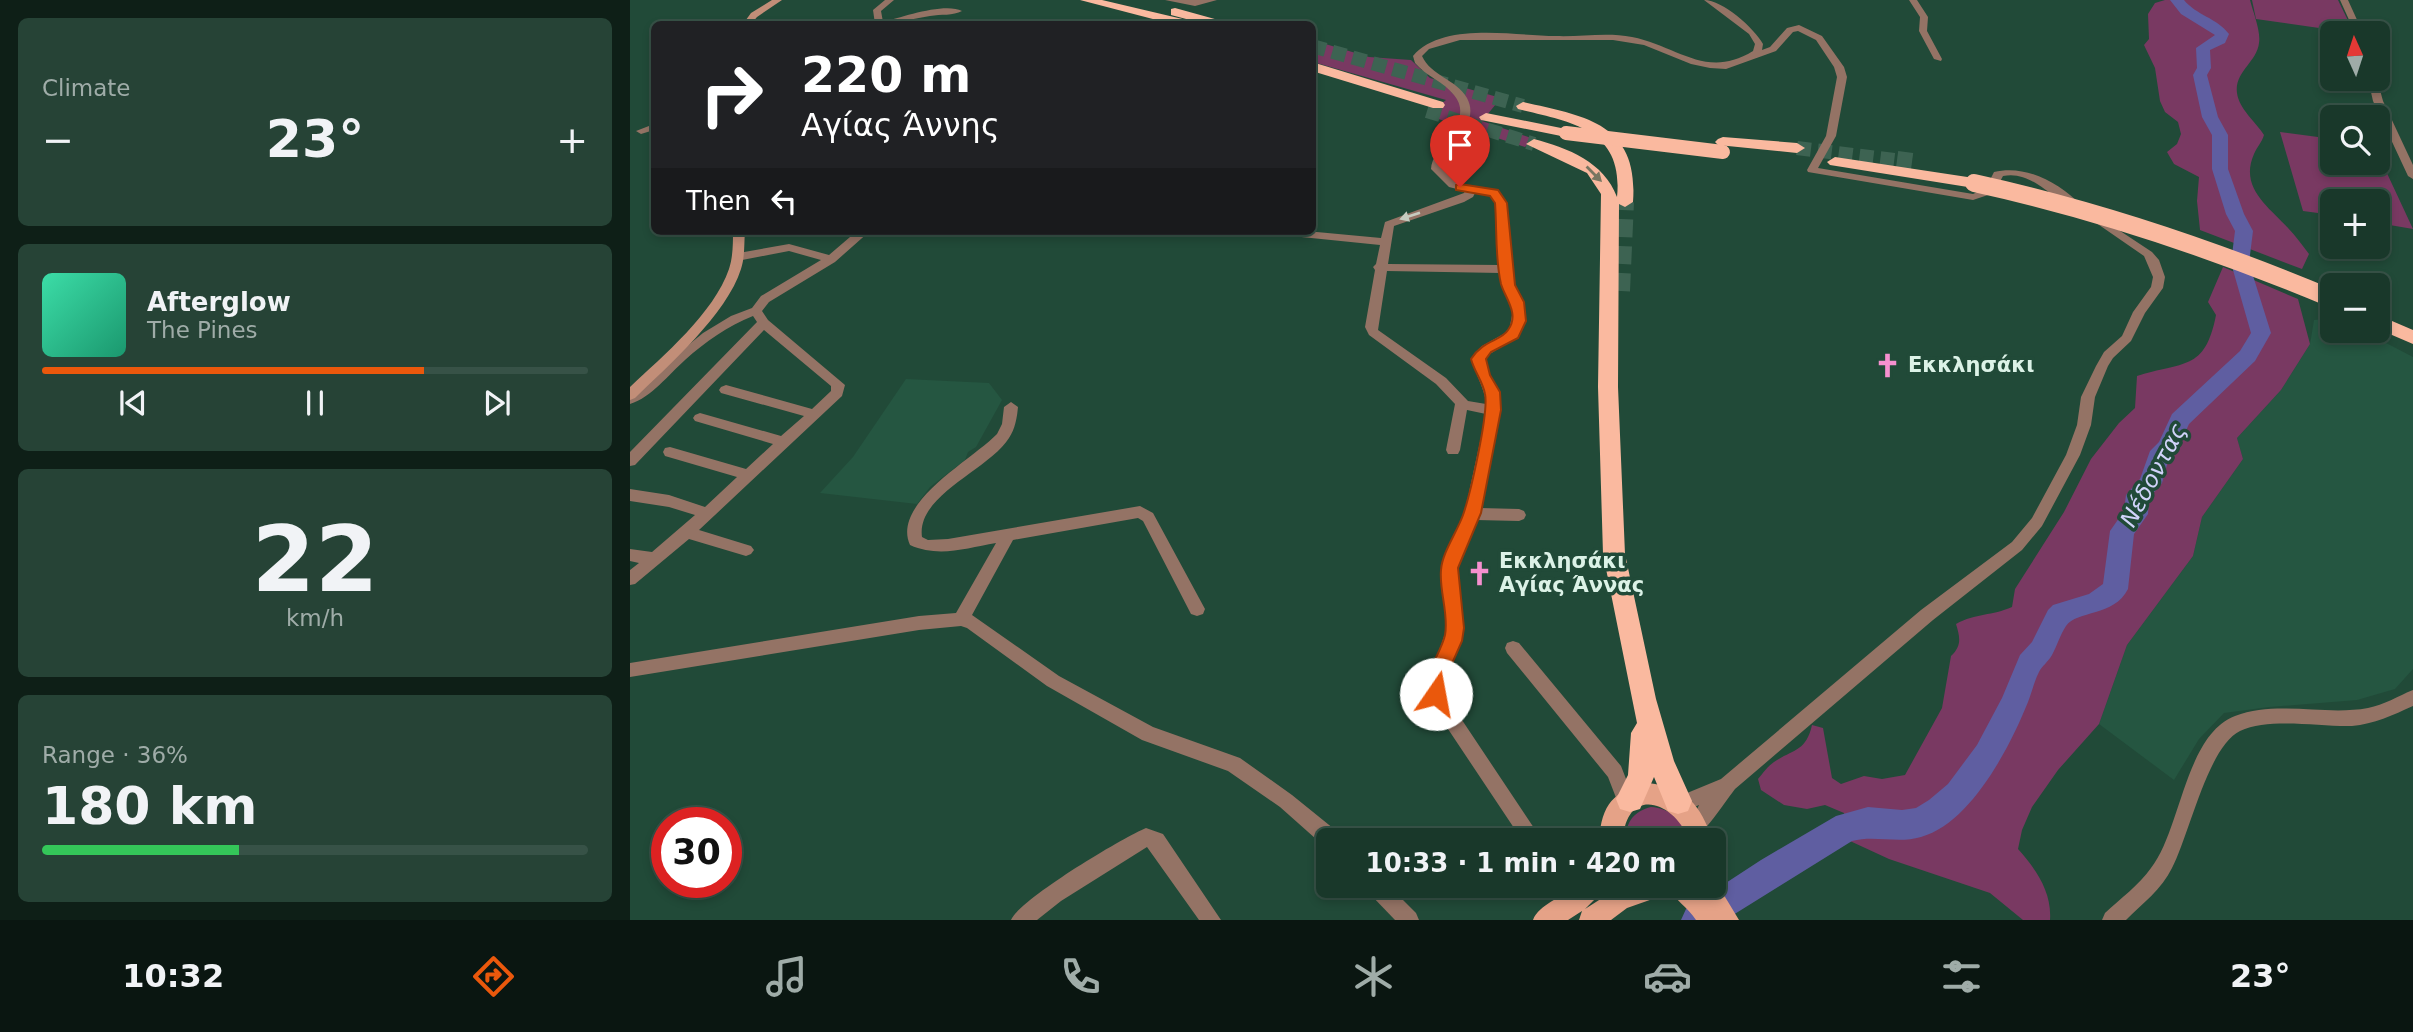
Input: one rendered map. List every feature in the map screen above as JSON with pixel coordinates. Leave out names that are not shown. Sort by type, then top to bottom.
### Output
[{"type":"highway","points":[[1086,0],[1174,21]]},
{"type":"highway","points":[[1125,0],[1219,21]]},
{"type":"highway","points":[[1147,5],[1206,21]]},
{"type":"highway","points":[[1316,67],[1433,108],[1316,75]]},
{"type":"highway","points":[[1523,106],[1581,123],[1606,135],[1624,161],[1625,202]]},
{"type":"highway","points":[[1489,113],[1568,129],[1791,153]]},
{"type":"highway","points":[[1534,144],[1578,161],[1593,170],[1609,194],[1608,387],[1614,554],[1643,699],[1661,762],[1680,803]]},
{"type":"highway","points":[[1835,162],[1975,178],[2062,193],[2169,225],[2320,282]]},
{"type":"highway","points":[[1912,162],[2165,234],[2320,294]]},
{"type":"highway","points":[[1608,387],[1621,291]]},
{"type":"highway","points":[[2390,313],[2413,324]]},
{"type":"highway","points":[[2390,327],[2413,338]]},
{"type":"highway","points":[[1628,800],[1641,780],[1645,762],[1643,699]]},
{"type":"main road","points":[[1612,828],[1614,816],[1628,800],[1654,793],[1680,803],[1696,828]]},
{"type":"main road","points":[[1545,920],[1580,898]]},
{"type":"main road","points":[[1701,898],[1710,920]]},
{"type":"main road","points":[[1706,898],[1727,920]]},
{"type":"street","points":[[749,21],[778,0]]},
{"type":"street","points":[[879,21],[877,10],[890,0]]},
{"type":"street","points":[[1169,0],[1195,4],[1213,0]]},
{"type":"street","points":[[1709,0],[1756,37],[1759,47],[1753,56]]},
{"type":"street","points":[[1913,0],[1924,17],[1923,31],[1938,59]]},
{"type":"street","points":[[2344,0],[2354,21]]},
{"type":"street","points":[[898,21],[938,12],[958,11]]},
{"type":"street","points":[[1525,828],[1446,711],[1436,690],[1437,677],[1453,641],[1455,628],[1449,568],[1471,514],[1493,410],[1493,392],[1478,359],[1486,349],[1513,334],[1518,326],[1519,307],[1508,285],[1501,203],[1494,192],[1453,185],[1438,172],[1436,161],[1463,126],[1464,104],[1448,83],[1422,65],[1417,56],[1422,50],[1441,42],[1481,36],[1631,39],[1693,63],[1710,66],[1733,64],[1773,49],[1790,30],[1799,28],[1819,38],[1839,67],[1842,77],[1830,136],[1812,170],[1925,187],[1968,197],[1992,191],[1998,174],[2003,172],[2028,176],[2148,254],[2159,277],[2157,288],[2139,312],[2127,338],[2108,355],[2102,366],[2088,397],[2084,425],[2073,455],[2031,530],[2017,546],[1927,615],[1730,783],[1708,808],[1701,828]]},
{"type":"street","points":[[2375,91],[2413,176]]},
{"type":"street","points":[[641,131],[651,128]]},
{"type":"street","points":[[1471,190],[1469,195],[1460,200],[1390,223],[1379,267],[1371,331],[1441,381],[1462,403],[1493,410]]},
{"type":"street","points":[[630,397],[719,297],[733,273],[739,235]]},
{"type":"street","points":[[630,397],[642,392],[698,342],[733,320],[756,311],[765,299],[831,259],[855,235]]},
{"type":"street","points":[[1313,235],[1384,242]]},
{"type":"street","points":[[737,257],[789,247],[831,259]]},
{"type":"street","points":[[1379,267],[1507,269]]},
{"type":"street","points":[[753,291],[765,299]]},
{"type":"street","points":[[630,579],[687,532],[837,393],[839,388],[764,323],[756,311]]},
{"type":"street","points":[[630,461],[764,323]]},
{"type":"street","points":[[726,390],[814,414]]},
{"type":"street","points":[[1453,450],[1462,403]]},
{"type":"street","points":[[1011,407],[1008,427],[1002,439],[936,492],[917,521],[913,535],[916,542],[931,546],[1135,512],[1145,514],[1197,609]]},
{"type":"street","points":[[700,418],[783,442]]},
{"type":"street","points":[[670,452],[748,475]]},
{"type":"street","points":[[630,495],[669,500],[706,513]]},
{"type":"street","points":[[1471,514],[1519,515]]},
{"type":"street","points":[[687,532],[746,550]]},
{"type":"street","points":[[961,619],[1009,534]]},
{"type":"street","points":[[630,555],[655,559]]},
{"type":"street","points":[[630,670],[893,626],[961,619],[972,622],[1053,681],[1149,734],[1234,764],[1286,801],[1318,828]]},
{"type":"street","points":[[1513,648],[1615,772],[1628,800]]},
{"type":"street","points":[[2112,920],[2158,875],[2208,755],[2227,729],[2246,721],[2285,716],[2332,719],[2369,716],[2413,698]]},
{"type":"street","points":[[1680,803],[1698,799],[1730,783]]},
{"type":"street","points":[[1021,920],[1054,894],[1146,837],[1156,841],[1211,920]]},
{"type":"street","points":[[1388,898],[1409,920]]},
{"type":"shaded area","points":[[2165,0],[2250,0],[2258,27],[2259,43],[2239,79],[2237,93],[2244,110],[2264,135],[2250,166],[2250,177],[2258,196],[2309,254],[2302,269],[2200,230],[2197,201],[2199,177],[2174,164],[2167,152],[2177,144],[2181,134],[2178,122],[2165,112],[2160,101],[2155,68],[2144,45],[2149,39],[2148,14],[2155,3]]},
{"type":"shaded area","points":[[2252,0],[2338,0],[2348,21],[2320,21],[2320,28],[2256,19]]},
{"type":"shaded area","points":[[1316,41],[1369,57],[1411,60],[1430,78],[1501,98],[1482,121],[1534,139],[1525,147],[1426,115],[1446,100],[1316,63]]},
{"type":"shaded area","points":[[2280,132],[2320,137],[2320,175],[2388,175],[2413,229],[2390,225],[2390,189],[2320,189],[2320,213],[2303,211]]},
{"type":"shaded area","points":[[2223,267],[2298,299],[2310,344],[2281,390],[2237,438],[2243,459],[2202,517],[2193,556],[2127,645],[2099,724],[2058,770],[2032,807],[2022,830],[2018,849],[2042,882],[2048,900],[2050,920],[2023,920],[1990,893],[1889,859],[1850,841],[1844,813],[1825,805],[1807,809],[1784,805],[1761,790],[1758,779],[1772,764],[1802,745],[1812,725],[1823,728],[1832,778],[1841,784],[1864,776],[1882,779],[1905,775],[1942,708],[1951,656],[1959,641],[1956,624],[2012,607],[2015,589],[2064,512],[2091,459],[2119,423],[2135,408],[2137,376],[2190,361],[2205,346],[2216,315],[2208,302]]},
{"type":"shaded area","points":[[2320,319],[2320,343],[2386,343],[2413,357],[2413,669],[2395,689],[2357,700],[2224,713],[2199,739],[2174,780],[2099,724],[2127,645],[2193,556],[2202,517],[2243,459],[2237,438],[2281,390],[2310,344],[2314,320]]},
{"type":"shaded area","points":[[906,379],[989,383],[1002,400],[976,447],[968,452],[965,460],[930,487],[917,504],[820,493],[853,457]]},
{"type":"shaded area","points":[[1651,807],[1664,810],[1680,821],[1684,828],[1627,828],[1632,818]]},
{"type":"waterway","name":"Νέδoντας","points":[[1697,920],[1772,871],[1847,827],[1868,822],[1902,825],[1921,822],[1958,794],[1987,755],[2014,703],[2029,663],[2041,650],[2057,618],[2062,613],[2097,602],[2115,589],[2122,531],[2136,514],[2138,495],[2150,483],[2158,457],[2168,447],[2180,420],[2248,356],[2261,333],[2240,263],[2244,231],[2235,214],[2220,169],[2220,135],[2210,117],[2200,75],[2204,68],[2203,48],[2220,40],[2222,34],[2211,24],[2186,11],[2177,0]]},
{"type":"tunnel","points":[[1316,47],[1523,106]]},
{"type":"tunnel","points":[[1427,111],[1534,144]]},
{"type":"tunnel","points":[[1797,148],[1911,162]]},
{"type":"tunnel","points":[[1897,160],[1912,162]]},
{"type":"tunnel","points":[[1621,291],[1625,202]]},
{"type":"place","name":"Εκκλησάκι","points":[[1888,365]]},
{"type":"place","name":"Εκκλησάκι Αγίας Άννας","points":[[1479,573]]},
{"type":"route","points":[[1436,694],[1437,677],[1453,641],[1455,628],[1449,568],[1472,513],[1493,410],[1493,392],[1479,367],[1478,359],[1480,353],[1509,338],[1517,329],[1519,321],[1516,298],[1508,285],[1501,203],[1494,192],[1479,192],[1460,187]]}]
